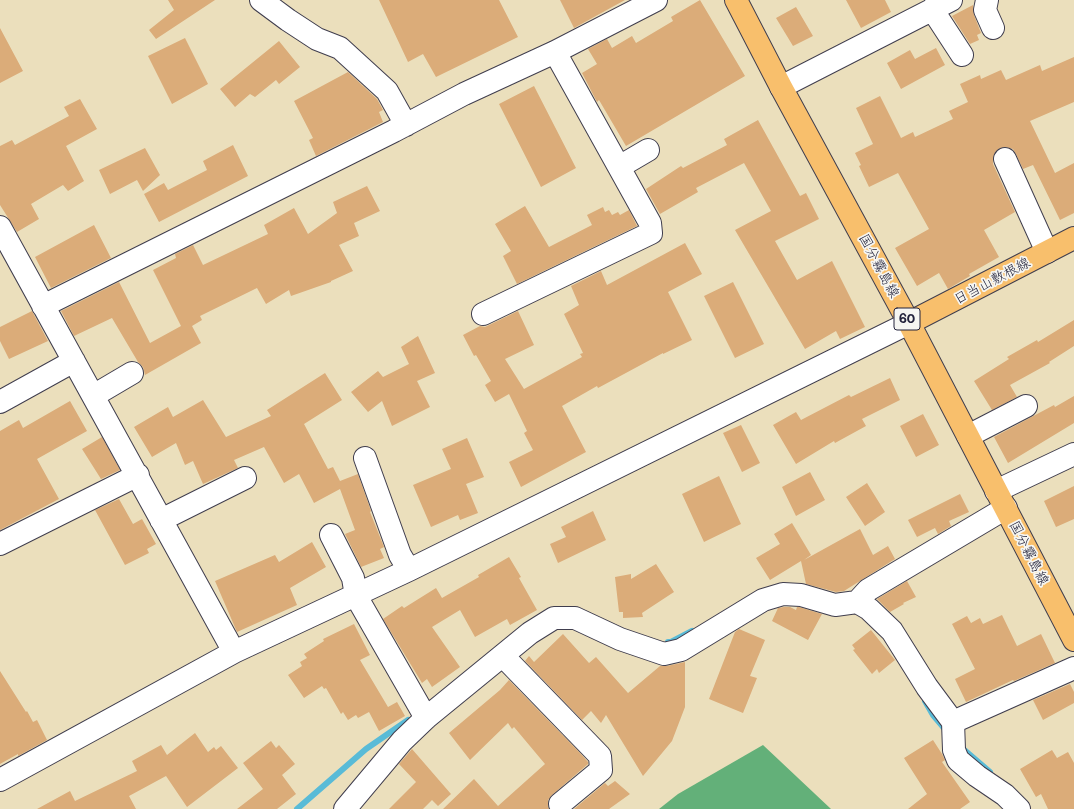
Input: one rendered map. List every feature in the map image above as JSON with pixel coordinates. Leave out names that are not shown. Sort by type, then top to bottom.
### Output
[{"type":"main road","name":"国分霧島線","points":[[736,0],[781,87],[910,324],[1073,637]]},
{"type":"main road","name":"日当山敷根線","points":[[910,324],[1074,238]]},
{"type":"street","points":[[261,0],[316,39],[340,48],[387,92],[406,124]]},
{"type":"street","points":[[43,306],[464,94],[555,52],[656,0]]},
{"type":"street","points":[[987,0],[985,10],[993,28]]},
{"type":"street","points":[[781,87],[941,5],[962,56]]},
{"type":"street","points":[[483,314],[651,233],[650,223],[555,52]]},
{"type":"street","points":[[619,167],[648,150]]},
{"type":"street","points":[[1005,159],[1047,252]]},
{"type":"street","points":[[0,226],[234,652]]},
{"type":"street","points":[[0,780],[234,652],[356,596],[910,324]]},
{"type":"street","points":[[0,402],[74,361]]},
{"type":"street","points":[[94,396],[132,373]]},
{"type":"street","points":[[968,436],[1026,406]]},
{"type":"street","points":[[847,603],[1001,500],[1074,454]]},
{"type":"street","points":[[365,458],[400,555],[409,570]]},
{"type":"street","points":[[0,544],[138,475]]},
{"type":"street","points":[[162,520],[245,478]]},
{"type":"street","points":[[331,535],[353,578],[356,596],[426,718]]},
{"type":"street","points":[[345,809],[402,741],[426,718],[530,633],[554,618],[575,618],[620,639],[664,654],[681,650],[763,600],[783,594],[801,595],[847,603],[869,609],[892,631],[927,687],[953,724],[954,750],[958,760],[977,776],[1005,795],[1019,809]]},
{"type":"street","points":[[503,656],[600,756],[601,770],[560,804]]},
{"type":"street","points":[[953,724],[1074,668]]},
{"type":"green space","points":[[763,745],[831,809],[659,809],[678,794]]},
{"type":"building","points":[[168,0],[215,0],[156,39],[149,30],[174,10]]},
{"type":"building","points":[[379,0],[499,0],[518,37],[436,77],[423,54],[408,62]]},
{"type":"building","points":[[560,0],[625,0],[574,28]]},
{"type":"building","points":[[700,0],[745,76],[626,146],[599,100],[597,102],[582,73],[597,64],[588,49],[607,39],[612,48],[632,36],[636,43],[673,21],[671,17]]},
{"type":"building","points":[[846,0],[885,0],[891,12],[861,28]]},
{"type":"building","points":[[973,5],[974,15],[981,33],[977,35],[979,40],[970,44],[952,16]]},
{"type":"building","points":[[796,7],[813,36],[793,46],[776,18]]},
{"type":"building","points":[[0,28],[23,71],[0,83]]},
{"type":"building","points":[[185,38],[208,84],[172,104],[148,56]]},
{"type":"building","points":[[279,41],[300,67],[279,84],[276,80],[255,97],[250,94],[235,107],[220,89]]},
{"type":"building","points":[[936,48],[945,65],[901,89],[887,63],[910,50],[915,59]]},
{"type":"building","points":[[1074,57],[1074,102],[1030,121],[1055,173],[1074,163],[1074,213],[1060,220],[1033,165],[1023,169],[1013,149],[1006,147],[1000,148],[995,152],[993,164],[1015,212],[984,230],[999,257],[969,274],[970,276],[948,289],[939,273],[917,286],[895,248],[929,229],[898,173],[869,187],[859,166],[861,165],[855,153],[873,144],[856,108],[880,96],[901,138],[913,132],[915,137],[953,119],[949,111],[968,102],[960,84],[980,75],[981,79],[1001,70],[1006,80],[1040,65],[1042,71]]},
{"type":"building","points":[[348,72],[377,99],[383,110],[379,112],[383,122],[316,156],[309,140],[313,138],[294,101]]},
{"type":"building","points":[[534,86],[576,168],[541,187],[499,104]]},
{"type":"building","points":[[80,99],[97,129],[66,146],[84,181],[68,191],[63,185],[31,204],[39,219],[17,232],[0,205],[0,146],[12,140],[15,145],[69,116],[64,107]]},
{"type":"building","points":[[758,120],[800,196],[806,193],[819,219],[775,241],[797,280],[832,261],[865,327],[840,339],[836,331],[805,349],[735,230],[771,211],[744,163],[696,188],[698,192],[660,214],[646,189],[681,166],[683,168],[727,145],[724,139]]},
{"type":"building","points":[[233,145],[248,176],[159,222],[144,194],[164,183],[168,190],[207,170],[203,161]]},
{"type":"building","points":[[145,148],[160,175],[143,191],[137,180],[110,194],[99,170]]},
{"type":"building","points":[[367,186],[380,211],[354,223],[359,236],[339,245],[353,271],[331,282],[291,296],[289,290],[266,304],[257,288],[200,316],[202,320],[192,326],[201,343],[145,375],[143,367],[138,362],[112,318],[74,336],[61,311],[119,282],[150,343],[181,326],[153,270],[176,258],[175,254],[193,245],[203,265],[268,234],[264,225],[294,208],[308,234],[337,213],[333,202]]},
{"type":"building","points":[[525,206],[549,247],[592,225],[587,215],[603,207],[605,212],[609,210],[612,215],[618,212],[620,215],[629,210],[637,226],[517,284],[503,256],[511,251],[495,224]]},
{"type":"building","points":[[94,225],[111,258],[51,288],[35,257]]},
{"type":"building","points":[[685,243],[702,274],[668,292],[692,340],[663,353],[598,388],[597,386],[562,406],[586,452],[521,487],[509,462],[533,450],[524,433],[527,431],[509,394],[495,402],[485,385],[491,381],[476,355],[474,356],[463,335],[480,326],[485,327],[518,311],[534,345],[505,359],[524,389],[582,357],[580,354],[583,353],[564,314],[579,305],[571,286],[601,271],[607,285]]},
{"type":"building","points":[[733,282],[764,344],[735,358],[704,296]]},
{"type":"building","points":[[32,311],[48,341],[9,359],[0,341],[0,327]]},
{"type":"building","points":[[1074,320],[1074,346],[1049,362],[1050,363],[1010,385],[1017,397],[992,410],[974,381],[1009,359],[1007,357],[1037,340],[1038,342]]},
{"type":"building","points":[[418,336],[435,373],[417,381],[430,407],[392,426],[382,401],[368,412],[351,392],[378,371],[383,377],[409,364],[401,347]]},
{"type":"building","points":[[325,373],[342,400],[304,424],[328,469],[333,467],[340,481],[358,474],[371,511],[370,512],[384,547],[380,549],[384,558],[361,567],[345,534],[355,530],[340,489],[314,503],[299,474],[284,483],[264,447],[234,460],[238,468],[203,484],[193,461],[185,465],[176,443],[152,457],[134,427],[168,407],[173,417],[203,400],[226,437],[271,416],[267,410]]},
{"type":"building","points":[[890,378],[900,400],[862,419],[866,426],[835,443],[834,441],[796,464],[773,425],[796,412],[801,420],[849,395],[851,397]]},
{"type":"building","points":[[1074,396],[1074,423],[1008,463],[994,437]]},
{"type":"building","points":[[70,401],[87,431],[37,459],[59,499],[0,530],[0,431],[19,420],[23,428]]},
{"type":"building","points":[[923,414],[939,445],[916,457],[900,426]]},
{"type":"building","points":[[741,425],[760,463],[742,472],[723,433]]},
{"type":"building","points":[[102,437],[120,470],[101,479],[82,449]]},
{"type":"building","points":[[467,438],[484,477],[466,484],[478,513],[460,520],[458,515],[431,527],[413,485],[451,469],[442,449]]},
{"type":"building","points":[[810,472],[825,500],[796,516],[782,487]]},
{"type":"building","points":[[719,476],[741,524],[704,542],[682,494]]},
{"type":"building","points":[[867,483],[885,512],[865,526],[846,497]]},
{"type":"building","points":[[1074,486],[1074,519],[1056,527],[1044,501]]},
{"type":"building","points":[[960,494],[969,512],[949,521],[951,526],[938,534],[935,528],[917,537],[908,520]]},
{"type":"building","points":[[119,499],[133,524],[142,519],[156,544],[147,549],[149,553],[125,565],[95,510]]},
{"type":"building","points":[[593,511],[606,540],[558,563],[550,544],[566,537],[561,527]]},
{"type":"building","points":[[792,523],[811,555],[804,560],[860,529],[873,555],[888,546],[895,559],[844,591],[836,592],[806,584],[801,561],[770,580],[756,558],[780,544],[774,534]]},
{"type":"building","points":[[312,542],[326,567],[290,588],[297,605],[237,632],[215,581],[275,555],[279,562]]},
{"type":"building","points":[[509,557],[521,577],[519,578],[537,610],[510,625],[507,619],[475,637],[460,610],[432,627],[460,667],[432,687],[427,679],[422,683],[383,619],[402,606],[404,608],[436,588],[442,598],[479,577],[478,575]]},
{"type":"building","points":[[656,564],[674,592],[642,613],[643,617],[623,618],[623,612],[619,612],[615,577],[631,574],[631,579]]},
{"type":"building","points":[[907,581],[916,597],[903,603],[904,604],[890,612],[877,599]]},
{"type":"building","points":[[790,607],[796,610],[797,607],[799,607],[822,614],[808,640],[772,621],[778,608]]},
{"type":"building","points":[[1002,615],[1017,646],[1041,634],[1055,663],[1014,681],[1013,680],[966,702],[955,679],[975,669],[952,624],[967,616],[971,623],[980,618],[983,624]]},
{"type":"building","points":[[354,624],[370,655],[360,660],[388,707],[397,702],[405,716],[379,731],[369,712],[358,718],[356,715],[348,720],[343,712],[341,714],[326,688],[324,689],[322,686],[304,698],[288,675],[302,666],[300,662],[307,658],[304,654],[324,641],[323,639]]},
{"type":"building","points":[[739,629],[765,640],[750,676],[757,678],[743,713],[709,699],[735,632]]},
{"type":"building","points":[[871,630],[895,660],[879,673],[877,669],[872,674],[853,650],[855,649],[852,645]]},
{"type":"building","points":[[563,634],[589,663],[596,657],[628,693],[660,666],[685,662],[685,707],[672,741],[643,776],[606,715],[601,723],[591,711],[582,720],[525,661],[529,656],[534,662]]},
{"type":"building","points":[[0,671],[33,722],[37,720],[47,740],[0,764]]},
{"type":"building","points":[[509,680],[581,754],[588,764],[552,795],[548,800],[549,809],[443,809],[474,779],[498,806],[545,764],[514,727],[512,729],[508,723],[470,760],[449,733],[500,690]]},
{"type":"building","points":[[1070,684],[1074,692],[1074,703],[1043,720],[1033,700]]},
{"type":"building","points":[[195,733],[208,752],[214,747],[216,750],[221,746],[238,768],[187,807],[166,776],[129,796],[136,809],[37,809],[70,791],[75,801],[137,771],[132,761],[161,745],[167,755]]},
{"type":"building","points":[[933,740],[945,760],[942,762],[970,802],[960,809],[908,809],[927,794],[904,758]]},
{"type":"building","points":[[271,741],[276,748],[279,745],[295,764],[282,775],[296,794],[277,809],[237,809],[263,789],[243,763]]},
{"type":"building","points":[[412,749],[451,794],[438,806],[432,800],[423,809],[389,809],[416,782],[399,764]]},
{"type":"building","points":[[1052,750],[1057,758],[1068,752],[1074,763],[1074,809],[1048,809],[1041,794],[1036,797],[1020,769]]},
{"type":"building","points":[[615,781],[630,794],[609,809],[574,809],[605,783],[608,786]]},
{"type":"waterway","points":[[668,642],[671,642],[692,631]]},
{"type":"waterway","points":[[925,701],[933,715],[944,728]]},
{"type":"waterway","points":[[297,809],[366,749],[408,720]]},
{"type":"waterway","points":[[962,748],[990,772]]}]
